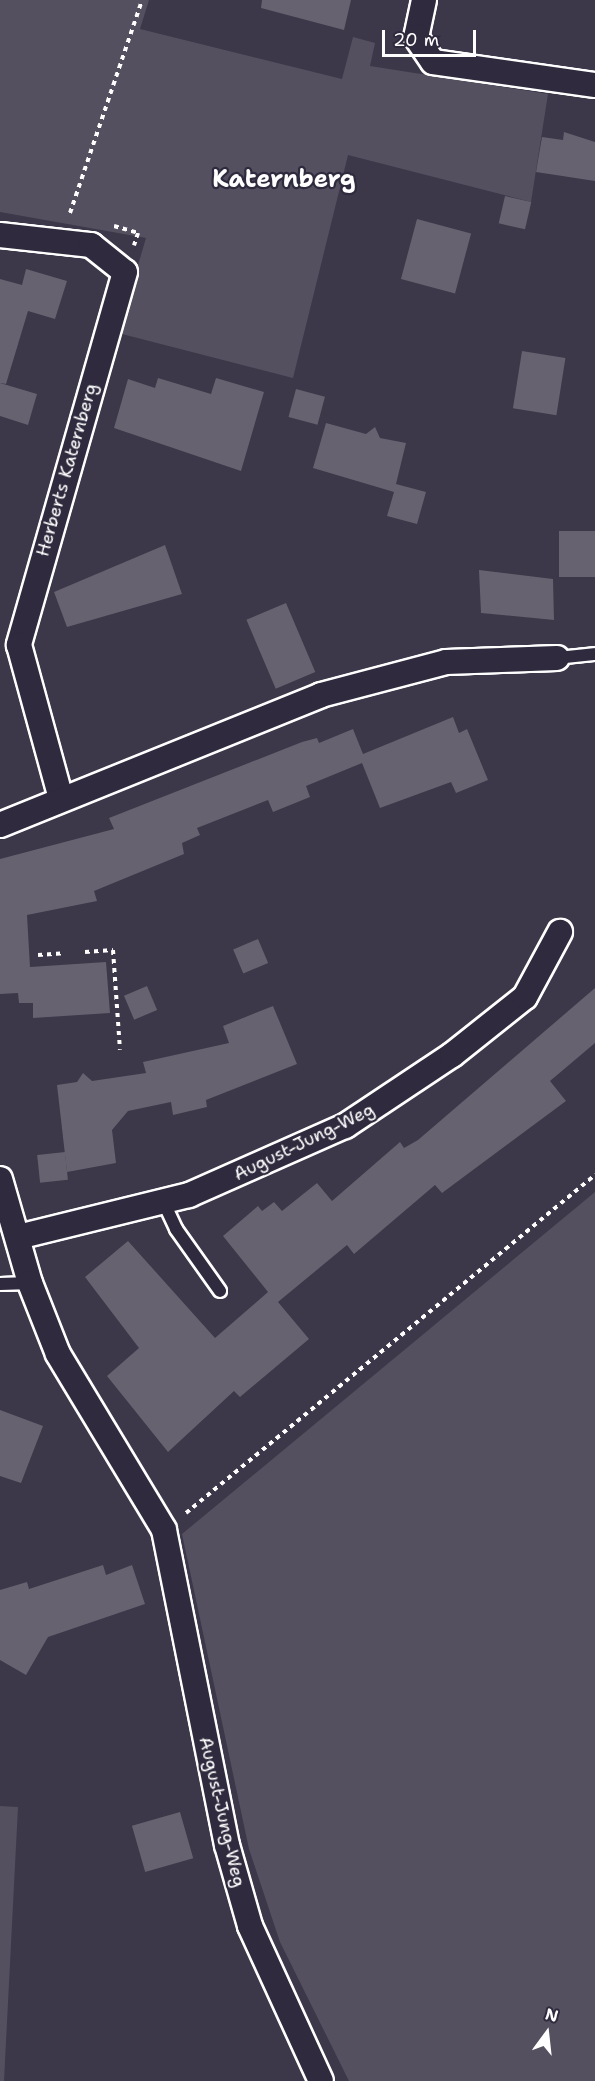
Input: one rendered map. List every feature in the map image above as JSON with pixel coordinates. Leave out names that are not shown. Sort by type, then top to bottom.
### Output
[{"type":"street","points":[[424,0],[416,37],[433,62],[595,85]]},
{"type":"street","points":[[0,235],[91,245],[125,272]]},
{"type":"street","name":"Herberts Katernberg","points":[[61,799],[19,645],[125,272]]},
{"type":"street","points":[[0,825],[321,695],[446,662],[557,658]]},
{"type":"street","name":"August-Jung-Weg","points":[[18,1237],[164,1203],[317,1140],[411,1085],[525,997],[560,932]]},
{"type":"street","name":"August-Jung-Weg","points":[[0,1179],[30,1284],[76,1389],[165,1530],[227,1845],[250,1926],[321,2081]]},
{"type":"lane","points":[[557,658],[595,654]]},
{"type":"lane","points":[[164,1203],[220,1290]]},
{"type":"lane","points":[[0,1284],[30,1284]]},
{"type":"path","points":[[78,215],[68,212],[142,0]]},
{"type":"path","points":[[108,224],[138,233],[125,272]]},
{"type":"path","points":[[85,952],[113,950],[120,1050]]},
{"type":"path","points":[[38,955],[64,952]]},
{"type":"path","points":[[165,1530],[595,1175]]},
{"type":"shaded area","points":[[0,0],[149,0],[140,29],[342,79],[353,37],[375,43],[370,66],[548,94],[531,202],[348,155],[293,378],[118,333],[146,238],[0,212]]},
{"type":"shaded area","points":[[595,1192],[595,2081],[349,2081],[280,1942],[249,1849],[182,1534]]},
{"type":"shaded area","points":[[0,1806],[18,1807],[4,2081],[0,2081]]},
{"type":"building","points":[[262,0],[351,0],[344,30],[261,8]]},
{"type":"building","points":[[564,132],[595,142],[595,181],[536,172],[542,137],[563,140]]},
{"type":"building","points":[[505,196],[531,202],[525,229],[499,223]]},
{"type":"building","points":[[417,219],[471,233],[455,293],[401,279]]},
{"type":"building","points":[[26,269],[67,281],[55,319],[28,311],[6,384],[0,383],[0,279],[22,285]]},
{"type":"building","points":[[522,351],[565,358],[556,415],[513,408]]},
{"type":"building","points":[[158,378],[211,394],[216,378],[264,392],[241,471],[114,428],[128,379],[155,388]]},
{"type":"building","points":[[0,383],[37,394],[28,425],[0,416]]},
{"type":"building","points":[[296,389],[325,397],[317,425],[288,417]]},
{"type":"building","points":[[326,423],[366,434],[375,427],[380,438],[406,443],[396,484],[426,492],[417,524],[387,516],[394,492],[313,468]]},
{"type":"building","points":[[559,531],[595,531],[595,577],[559,577]]},
{"type":"building","points":[[165,545],[182,594],[67,627],[54,592]]},
{"type":"building","points":[[479,570],[553,579],[554,620],[481,613]]},
{"type":"building","points":[[286,603],[315,672],[276,689],[246,620]]},
{"type":"building","points":[[453,717],[459,733],[467,729],[488,780],[456,793],[451,782],[380,808],[362,763],[306,786],[310,797],[273,812],[268,800],[197,828],[200,835],[182,843],[184,854],[94,891],[97,901],[27,915],[30,967],[106,962],[110,1013],[33,1018],[33,1003],[19,1003],[18,993],[0,994],[0,859],[114,829],[109,818],[302,742],[317,738],[319,743],[353,729],[363,754]]},
{"type":"building","points":[[258,939],[268,963],[243,973],[233,950]]},
{"type":"building","points":[[147,986],[157,1010],[134,1020],[124,996]]},
{"type":"building","points":[[595,988],[595,1043],[550,1081],[566,1101],[442,1193],[435,1185],[354,1254],[347,1245],[278,1302],[309,1339],[240,1397],[234,1391],[168,1452],[107,1376],[139,1348],[85,1277],[128,1241],[215,1338],[268,1292],[223,1236],[258,1206],[262,1211],[274,1202],[282,1211],[317,1183],[332,1201],[400,1142],[404,1148],[418,1140]]},
{"type":"building","points":[[273,1006],[297,1064],[206,1100],[207,1107],[173,1115],[171,1102],[128,1111],[112,1130],[116,1163],[67,1172],[57,1085],[77,1082],[83,1073],[92,1081],[146,1073],[143,1062],[229,1043],[223,1026]]},
{"type":"building","points":[[65,1152],[68,1180],[40,1183],[37,1155]]},
{"type":"building","points":[[0,1410],[43,1426],[21,1483],[0,1476]]},
{"type":"building","points":[[103,1565],[106,1575],[132,1565],[145,1604],[48,1637],[26,1675],[0,1660],[0,1590],[27,1582],[29,1589]]},
{"type":"building","points":[[180,1812],[193,1858],[145,1872],[132,1826]]},
{"type":"district","name":"Katernberg","points":[[284,180]]}]
